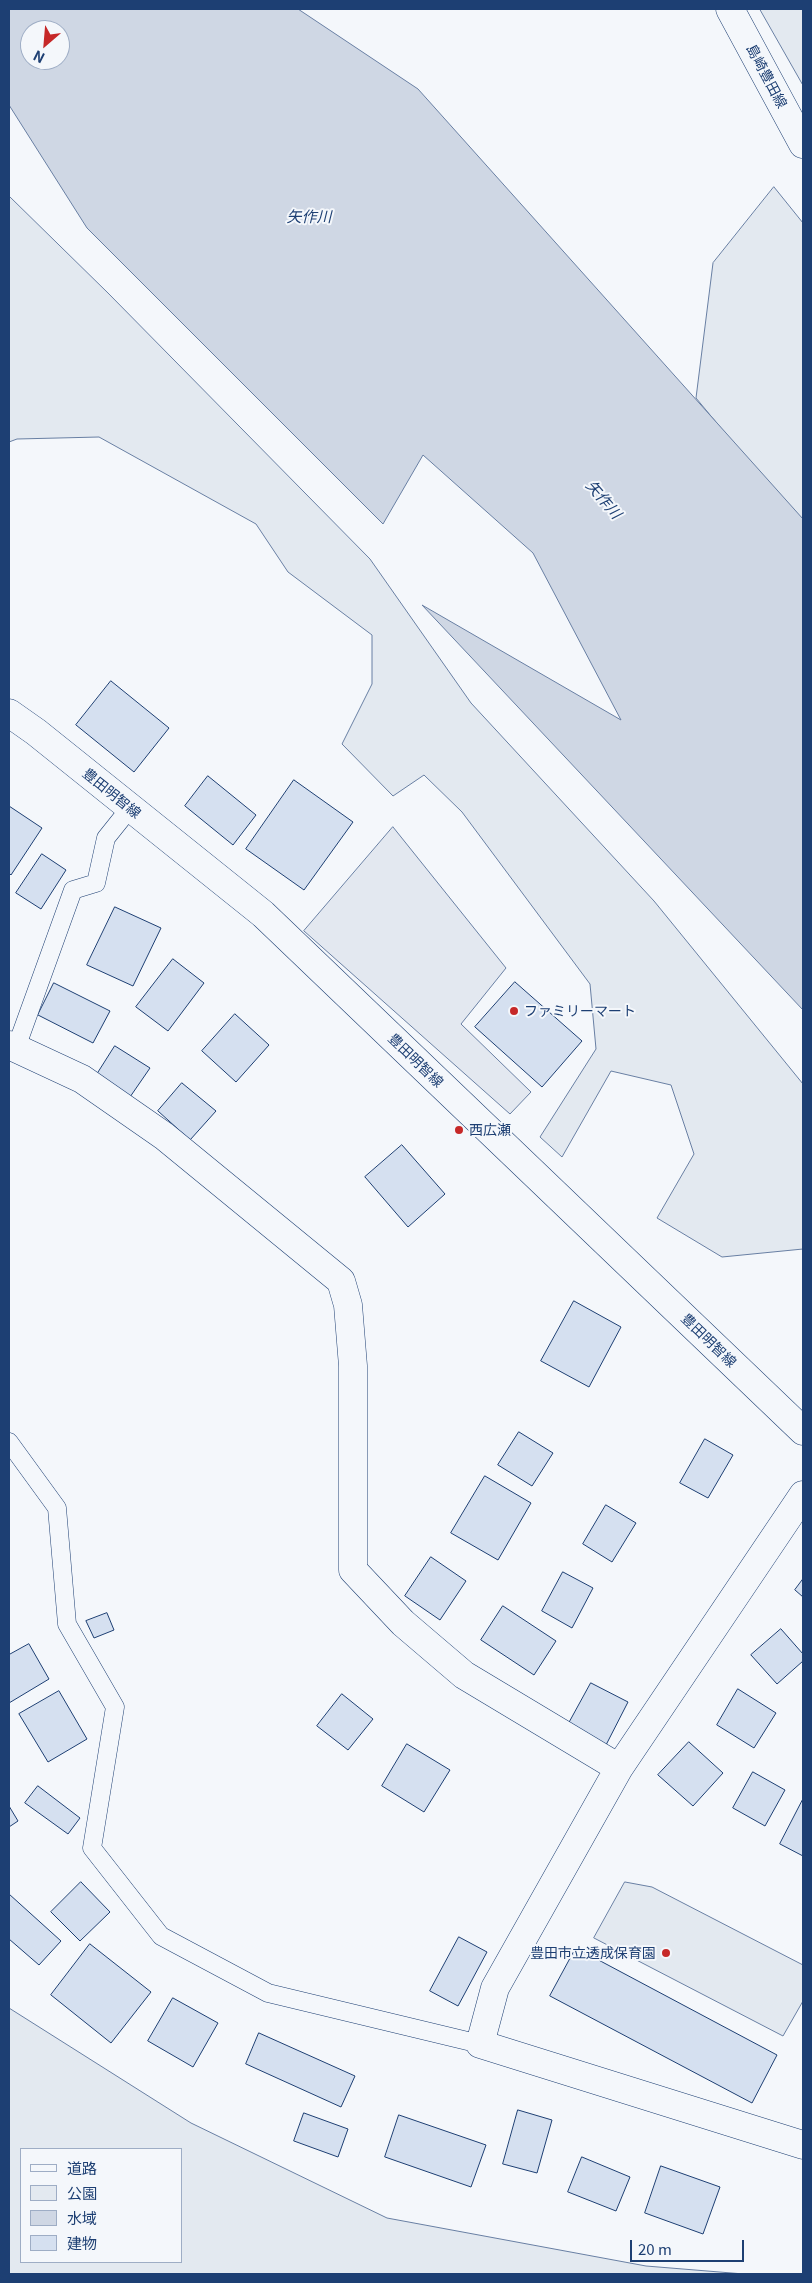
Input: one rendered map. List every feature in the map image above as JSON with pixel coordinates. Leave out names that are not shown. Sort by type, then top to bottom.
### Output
[{"type":"street","name":"島崎豊田線","points":[[730,9],[803,144]]},
{"type":"street","name":"豊田明智線","points":[[9,713],[36,732],[263,914],[803,1430]]},
{"type":"street","points":[[13,1046],[82,1078],[164,1136],[341,1281],[348,1305],[353,1366],[353,1570],[403,1623],[464,1675],[619,1768]]},
{"type":"street","points":[[803,1495],[619,1768],[495,1988],[480,2044],[803,2145]]},
{"type":"lane","points":[[13,1046],[73,890],[96,883],[106,838],[130,808]]},
{"type":"lane","points":[[9,1442],[57,1508],[67,1624],[115,1707],[92,1848],[162,1936],[268,1993],[480,2044]]},
{"type":"green space","points":[[760,9],[803,9],[803,85]]},
{"type":"green space","points":[[774,187],[803,223],[803,527],[696,398],[713,263]]},
{"type":"green space","points":[[9,196],[108,293],[370,559],[471,703],[654,901],[803,1084],[803,1249],[722,1257],[657,1218],[694,1154],[671,1085],[611,1071],[562,1157],[540,1137],[596,1049],[590,984],[462,812],[424,775],[393,796],[342,744],[372,684],[372,635],[288,572],[256,524],[99,437],[17,439],[9,442]]},
{"type":"green space","points":[[625,1882],[652,1887],[803,1965],[803,2001],[783,2036],[594,1938]]},
{"type":"green space","points":[[9,2008],[191,2123],[387,2218],[646,2266],[744,2274],[9,2274]]},
{"type":"shaded area","points":[[393,827],[506,968],[461,1024],[531,1092],[510,1114],[304,931]]},
{"type":"water","name":"矢作川","points":[[9,9],[298,9],[418,89],[803,519],[803,1010],[422,605],[621,720],[533,553],[423,455],[383,524],[87,228],[9,105]]},
{"type":"building","points":[[111,681],[169,728],[134,772],[76,725]]},
{"type":"building","points":[[208,776],[256,815],[233,845],[185,806]]},
{"type":"building","points":[[294,780],[353,822],[304,890],[246,849]]},
{"type":"building","points":[[9,806],[42,828],[11,875],[9,873]]},
{"type":"building","points":[[42,854],[66,870],[41,909],[16,893]]},
{"type":"building","points":[[115,907],[161,928],[133,986],[87,965]]},
{"type":"building","points":[[173,959],[204,983],[168,1031],[136,1007]]},
{"type":"building","points":[[515,982],[582,1041],[542,1087],[475,1027]]},
{"type":"building","points":[[54,983],[110,1011],[93,1043],[38,1015]]},
{"type":"building","points":[[235,1014],[269,1045],[236,1082],[202,1051]]},
{"type":"building","points":[[115,1046],[150,1068],[130,1097],[96,1076]]},
{"type":"building","points":[[182,1083],[216,1111],[190,1140],[158,1111]]},
{"type":"building","points":[[402,1145],[445,1194],[408,1227],[365,1177]]},
{"type":"building","points":[[574,1301],[621,1327],[589,1387],[541,1361]]},
{"type":"building","points":[[519,1432],[553,1453],[532,1486],[498,1465]]},
{"type":"building","points":[[705,1439],[733,1455],[708,1498],[680,1483]]},
{"type":"building","points":[[485,1476],[531,1503],[498,1560],[451,1533]]},
{"type":"building","points":[[606,1505],[636,1523],[612,1562],[583,1544]]},
{"type":"building","points":[[431,1557],[466,1581],[440,1620],[405,1596]]},
{"type":"building","points":[[563,1572],[593,1588],[572,1628],[542,1611]]},
{"type":"building","points":[[803,1579],[803,1597],[795,1590]]},
{"type":"building","points":[[503,1606],[556,1641],[534,1675],[481,1640]]},
{"type":"building","points":[[107,1613],[114,1630],[94,1638],[86,1621]]},
{"type":"building","points":[[781,1629],[803,1654],[803,1661],[777,1684],[751,1655]]},
{"type":"building","points":[[29,1644],[49,1679],[9,1703],[9,1655]]},
{"type":"building","points":[[591,1683],[628,1702],[606,1745],[568,1725]]},
{"type":"building","points":[[738,1689],[776,1713],[754,1748],[717,1725]]},
{"type":"building","points":[[59,1691],[87,1739],[48,1762],[19,1714]]},
{"type":"building","points":[[342,1694],[373,1719],[348,1750],[317,1726]]},
{"type":"building","points":[[689,1742],[723,1773],[693,1806],[658,1775]]},
{"type":"building","points":[[407,1744],[450,1770],[424,1812],[382,1786]]},
{"type":"building","points":[[753,1772],[785,1790],[765,1826],[733,1808]]},
{"type":"building","points":[[38,1786],[80,1818],[68,1834],[25,1803]]},
{"type":"building","points":[[803,1799],[803,1856],[780,1844]]},
{"type":"building","points":[[9,1806],[18,1821],[9,1827]]},
{"type":"building","points":[[81,1882],[110,1912],[80,1941],[51,1912]]},
{"type":"building","points":[[9,1894],[61,1941],[39,1965],[9,1939]]},
{"type":"building","points":[[459,1937],[487,1952],[458,2006],[430,1991]]},
{"type":"building","points":[[90,1944],[151,1992],[111,2043],[51,1995]]},
{"type":"building","points":[[576,1948],[777,2055],[752,2103],[550,1996]]},
{"type":"building","points":[[173,1998],[218,2023],[193,2067],[148,2041]]},
{"type":"building","points":[[259,2033],[355,2076],[341,2107],[246,2064]]},
{"type":"building","points":[[518,2110],[552,2120],[537,2173],[503,2164]]},
{"type":"building","points":[[304,2113],[348,2129],[338,2157],[294,2141]]},
{"type":"building","points":[[399,2115],[486,2145],[471,2187],[385,2157]]},
{"type":"building","points":[[582,2157],[630,2177],[616,2211],[568,2192]]},
{"type":"building","points":[[661,2166],[720,2187],[703,2234],[645,2213]]},
{"type":"place","name":"ファミリーマート","points":[[514,1011]]},
{"type":"place","name":"西広瀬","points":[[459,1130]]},
{"type":"place","name":"豊田市立透成保育園","points":[[666,1953]]}]
